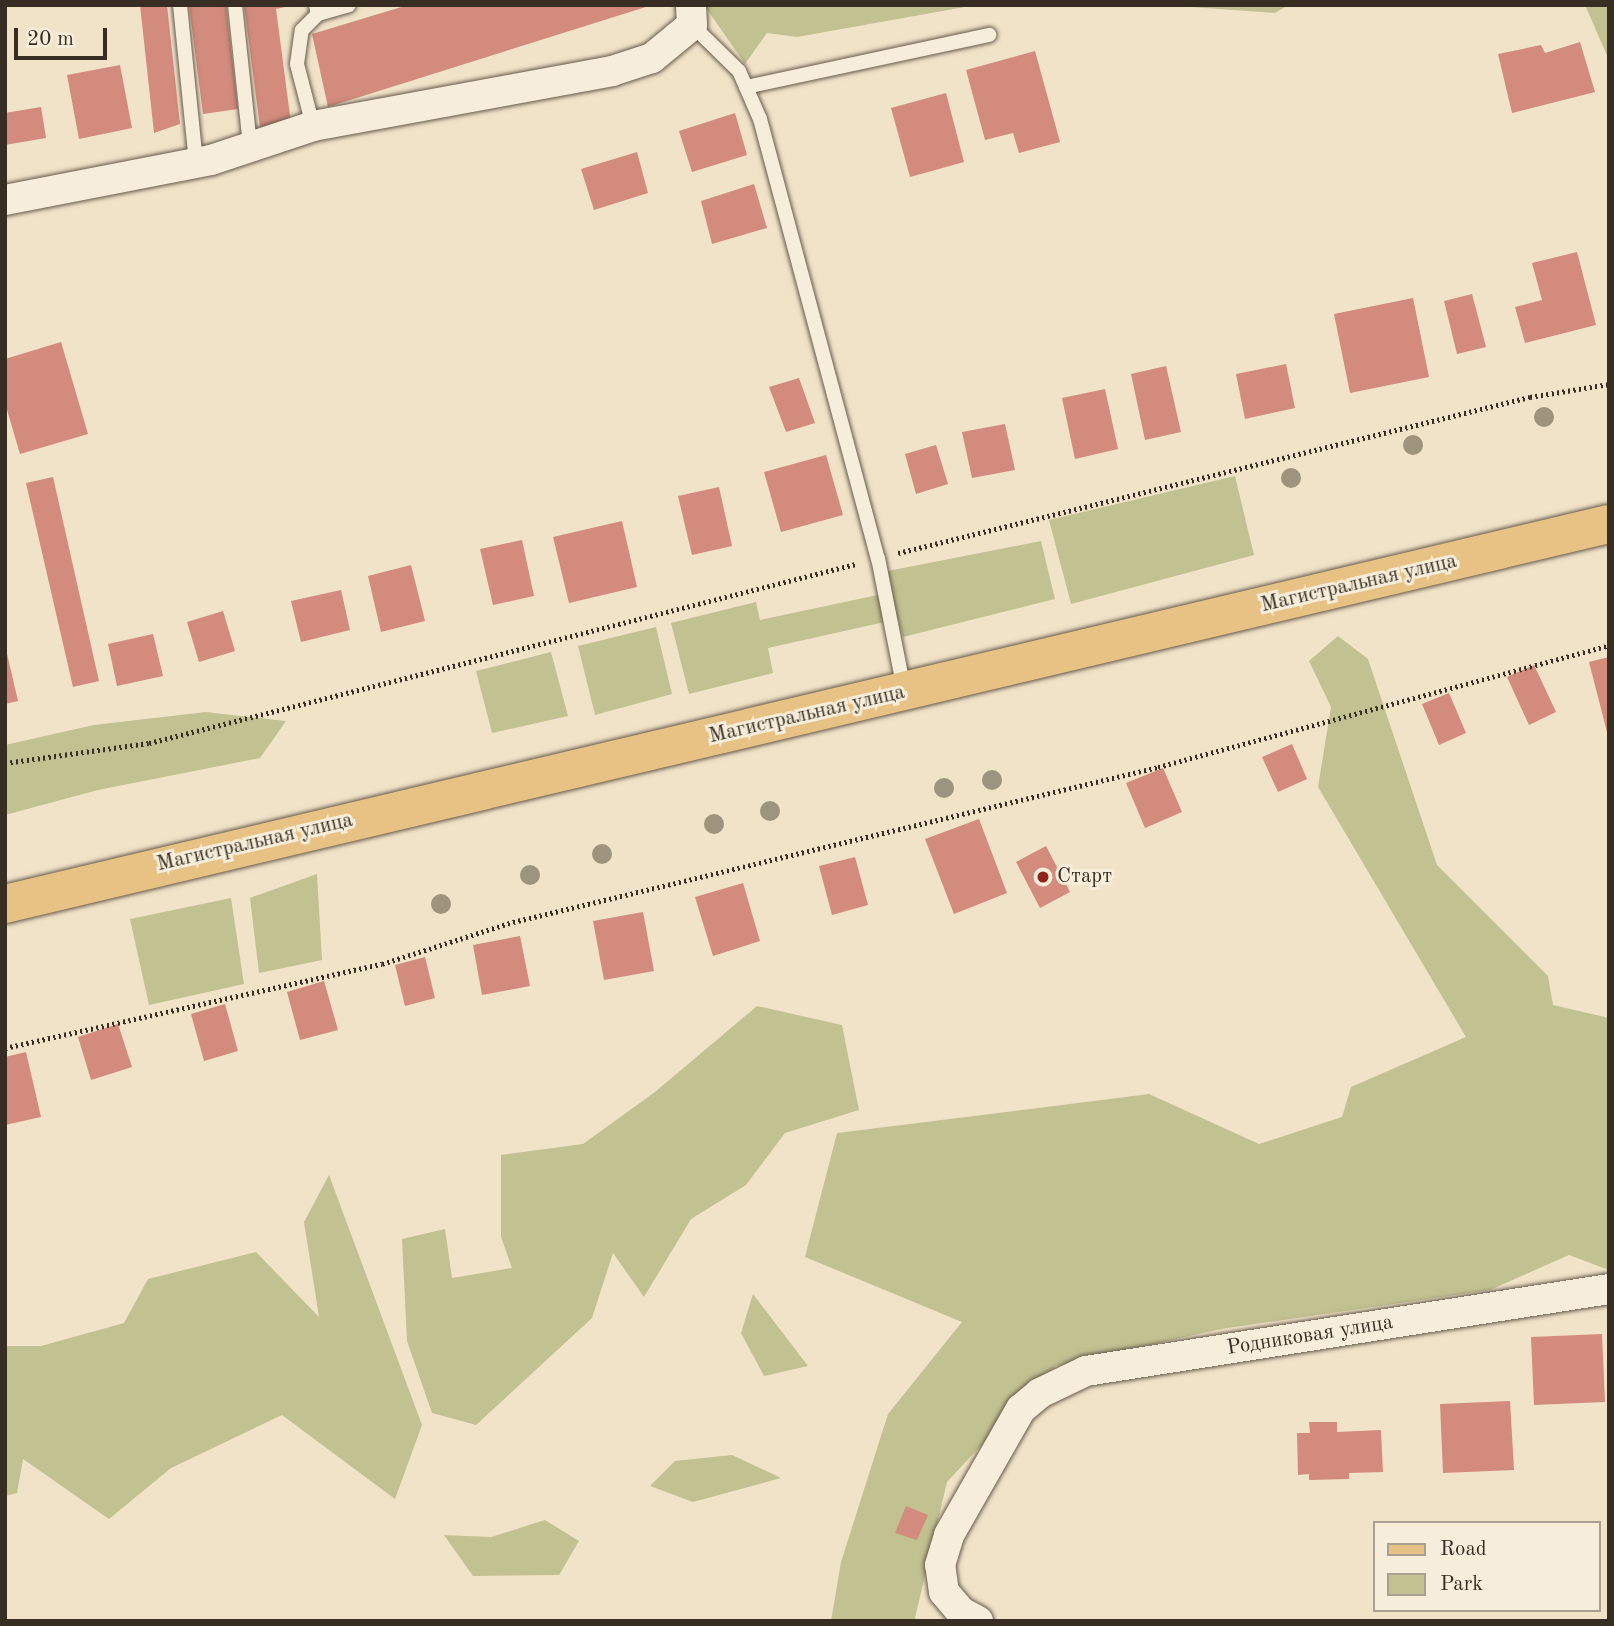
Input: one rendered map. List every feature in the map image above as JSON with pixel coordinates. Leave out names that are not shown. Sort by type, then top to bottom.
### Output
[{"type":"main road","name":"Магистральная улица","points":[[5,904],[905,693],[1609,524]]},
{"type":"street","points":[[5,200],[196,163],[313,126],[612,71],[652,58],[691,15]]},
{"type":"street","name":"Родниковая улица","points":[[978,1621],[961,1612],[944,1592],[940,1565],[949,1535],[1021,1409],[1040,1393],[1086,1371],[1609,1289]]},
{"type":"lane","points":[[180,5],[196,163]]},
{"type":"lane","points":[[235,5],[250,145]]},
{"type":"lane","points":[[313,126],[297,64],[303,30],[317,10],[349,5]]},
{"type":"lane","points":[[691,15],[738,71],[760,119],[878,558],[905,693]]},
{"type":"lane","points":[[746,87],[989,35]]},
{"type":"path","points":[[5,763],[149,743],[878,558],[1530,397],[1609,384]]},
{"type":"path","points":[[5,1048],[382,964],[513,922],[1158,767],[1609,645]]},
{"type":"green space","points":[[704,5],[976,5],[797,37],[767,33],[745,64]]},
{"type":"green space","points":[[1162,5],[1289,5],[1275,13]]},
{"type":"green space","points":[[1585,5],[1609,5],[1609,60]]},
{"type":"green space","points":[[1235,476],[1254,555],[1071,604],[1049,520]]},
{"type":"green space","points":[[1041,541],[1055,599],[903,637],[898,619],[768,648],[773,673],[689,694],[671,623],[756,602],[760,620],[892,592],[888,571]]},
{"type":"green space","points":[[656,627],[672,694],[595,715],[578,646]]},
{"type":"green space","points":[[1338,636],[1368,659],[1437,865],[1548,976],[1553,1005],[1609,1018],[1609,1270],[1569,1255],[1490,1290],[1221,1329],[1055,1366],[947,1482],[915,1618],[921,1621],[831,1621],[841,1562],[888,1414],[962,1322],[805,1257],[837,1133],[1149,1094],[1259,1144],[1342,1117],[1351,1087],[1466,1037],[1318,787],[1331,707],[1309,661]]},
{"type":"green space","points":[[551,652],[568,716],[492,733],[476,671]]},
{"type":"green space","points":[[206,712],[286,721],[260,758],[98,790],[5,815],[5,745],[94,725]]},
{"type":"green space","points":[[317,874],[322,960],[259,973],[250,898]]},
{"type":"green space","points":[[231,898],[244,984],[149,1005],[130,919]]},
{"type":"green space","points":[[757,1006],[842,1025],[859,1110],[785,1133],[746,1185],[691,1219],[644,1297],[613,1253],[592,1318],[476,1425],[432,1413],[407,1341],[402,1239],[445,1229],[452,1278],[512,1268],[501,1237],[501,1155],[583,1144],[655,1092]]},
{"type":"green space","points":[[329,1175],[422,1425],[395,1499],[282,1415],[171,1468],[109,1519],[23,1459],[17,1493],[5,1496],[5,1346],[41,1346],[124,1323],[148,1279],[256,1252],[319,1317],[304,1222]]},
{"type":"green space","points":[[753,1294],[808,1366],[764,1376],[741,1333]]},
{"type":"green space","points":[[732,1455],[781,1478],[693,1502],[650,1486],[675,1461]]},
{"type":"green space","points":[[545,1520],[579,1541],[559,1575],[473,1576],[444,1535],[491,1537]]},
{"type":"building","points":[[140,5],[167,5],[180,124],[154,133]]},
{"type":"building","points":[[189,5],[226,5],[238,109],[203,114]]},
{"type":"building","points":[[244,5],[294,5],[276,9],[291,123],[260,127]]},
{"type":"building","points":[[408,5],[649,6],[328,107],[312,34]]},
{"type":"building","points":[[1580,42],[1595,92],[1512,113],[1498,54],[1541,45],[1545,53]]},
{"type":"building","points":[[1035,51],[1060,142],[1019,153],[1013,133],[985,140],[966,70]]},
{"type":"building","points":[[120,65],[132,128],[79,139],[67,75]]},
{"type":"building","points":[[946,93],[964,162],[910,177],[891,108]]},
{"type":"building","points":[[41,107],[46,138],[5,145],[5,113]]},
{"type":"building","points":[[735,113],[747,155],[692,172],[679,131]]},
{"type":"building","points":[[637,152],[648,193],[594,210],[581,169]]},
{"type":"building","points":[[754,184],[767,228],[712,244],[701,201]]},
{"type":"building","points":[[1577,252],[1596,325],[1525,343],[1515,307],[1542,300],[1532,263]]},
{"type":"building","points":[[1472,294],[1486,347],[1457,354],[1444,301]]},
{"type":"building","points":[[1413,298],[1429,377],[1350,393],[1334,314]]},
{"type":"building","points":[[61,342],[88,434],[20,454],[5,403],[5,359]]},
{"type":"building","points":[[1286,364],[1295,408],[1245,419],[1236,374]]},
{"type":"building","points":[[1166,366],[1181,432],[1145,440],[1131,374]]},
{"type":"building","points":[[799,378],[815,423],[786,432],[769,387]]},
{"type":"building","points":[[1105,389],[1118,449],[1075,459],[1062,398]]},
{"type":"building","points":[[1005,424],[1015,470],[972,478],[962,432]]},
{"type":"building","points":[[936,445],[948,484],[916,494],[905,454]]},
{"type":"building","points":[[826,455],[843,515],[781,532],[764,472]]},
{"type":"building","points":[[53,477],[99,681],[73,687],[26,483]]},
{"type":"building","points":[[719,487],[732,546],[692,555],[678,496]]},
{"type":"building","points":[[622,521],[637,587],[569,603],[553,537]]},
{"type":"building","points":[[522,540],[534,596],[493,605],[480,549]]},
{"type":"building","points":[[411,565],[425,621],[381,632],[368,576]]},
{"type":"building","points":[[341,590],[350,630],[301,642],[291,601]]},
{"type":"building","points":[[223,611],[235,651],[199,662],[187,622]]},
{"type":"building","points":[[153,634],[163,676],[117,686],[108,644]]},
{"type":"building","points":[[5,645],[18,701],[5,704]]},
{"type":"building","points":[[1609,657],[1609,736],[1608,736],[1589,662]]},
{"type":"building","points":[[1534,665],[1556,712],[1529,725],[1507,677]]},
{"type":"building","points":[[1449,693],[1466,733],[1439,745],[1422,704]]},
{"type":"building","points":[[1292,744],[1307,779],[1278,792],[1262,757]]},
{"type":"building","points":[[1163,768],[1182,812],[1145,828],[1126,783]]},
{"type":"building","points":[[979,819],[1007,893],[954,914],[925,839]]},
{"type":"building","name":"Старт","points":[[1046,846],[1070,892],[1040,908],[1016,862]]},
{"type":"building","points":[[855,857],[868,905],[832,915],[819,866]]},
{"type":"building","points":[[743,883],[760,941],[713,956],[695,897]]},
{"type":"building","points":[[643,912],[654,971],[604,980],[593,921]]},
{"type":"building","points":[[520,936],[530,986],[482,995],[473,945]]},
{"type":"building","points":[[425,957],[435,998],[405,1006],[395,965]]},
{"type":"building","points":[[324,981],[338,1030],[300,1040],[287,992]]},
{"type":"building","points":[[225,1004],[238,1051],[204,1061],[191,1014]]},
{"type":"building","points":[[118,1024],[132,1067],[91,1080],[78,1037]]},
{"type":"building","points":[[26,1052],[41,1117],[5,1125],[5,1057]]},
{"type":"building","points":[[1602,1334],[1605,1402],[1534,1405],[1531,1337]]},
{"type":"building","points":[[1510,1401],[1514,1470],[1443,1473],[1440,1404]]},
{"type":"building","points":[[1309,1422],[1337,1422],[1337,1432],[1381,1430],[1383,1472],[1349,1473],[1349,1479],[1309,1480],[1309,1474],[1298,1475],[1297,1433],[1310,1433]]},
{"type":"building","points":[[906,1506],[928,1515],[917,1540],[895,1533]]},
{"type":"place","name":"Старт","points":[[1043,877]]}]
